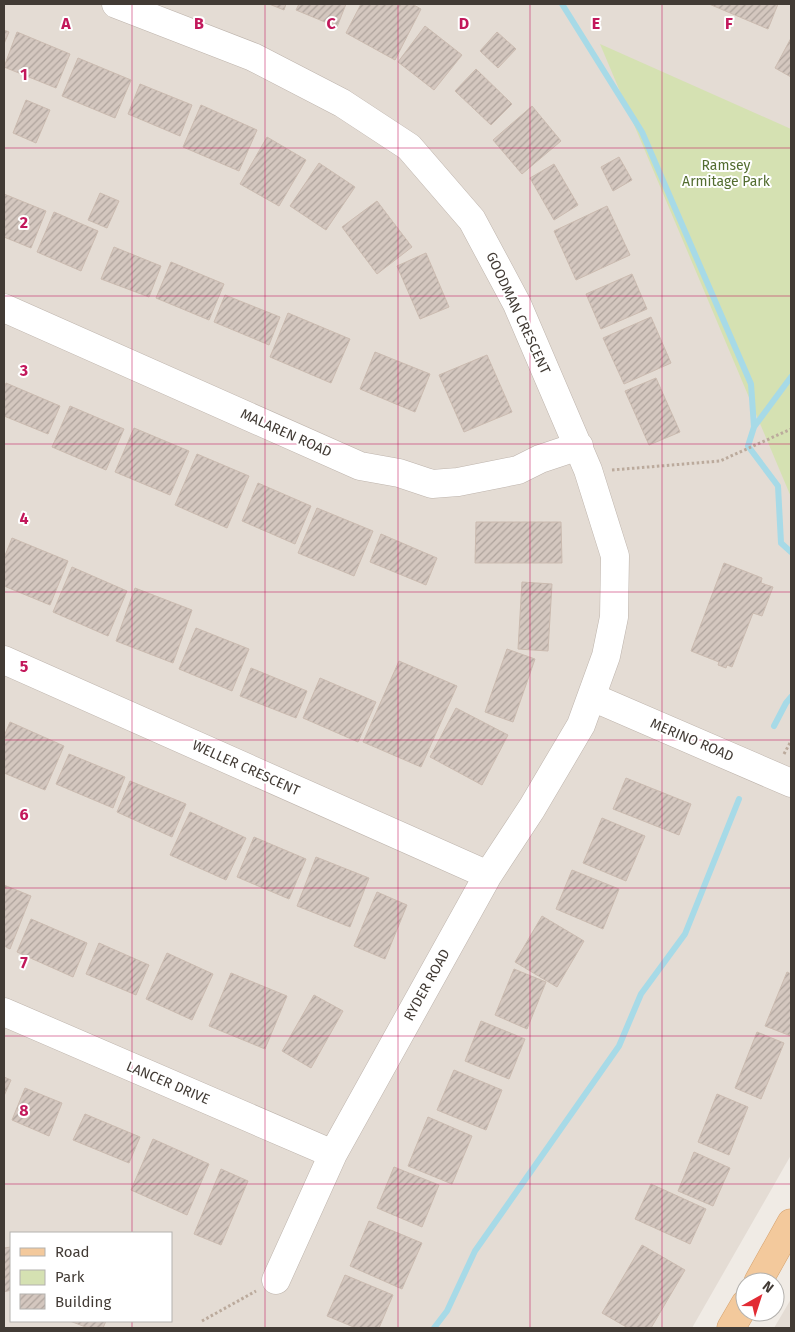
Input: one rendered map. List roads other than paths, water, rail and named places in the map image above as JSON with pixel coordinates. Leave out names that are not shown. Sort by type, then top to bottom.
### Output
[{"type":"main road","points":[[764,1272],[791,1223]]},
{"type":"street","name":"GOODMAN CRESCENT","points":[[116,4],[253,57],[342,103],[409,147],[472,220],[490,252],[501,278],[517,304],[584,458],[615,556],[614,617],[606,656],[592,697]]},
{"type":"street","name":"MALAREN ROAD","points":[[4,308],[360,466],[399,473],[432,484],[500,474],[584,458]]},
{"type":"street","name":"WELLER CRESCENT","points":[[4,660],[488,875]]},
{"type":"street","name":"MERINO ROAD","points":[[592,697],[791,783]]},
{"type":"street","name":"RYDER ROAD","points":[[276,1280],[333,1154],[488,875],[581,725],[592,697]]},
{"type":"street","name":"LANCER DRIVE","points":[[4,1012],[333,1154]]},
{"type":"waterway","points":[[562,4],[642,132],[751,384],[754,427]]},
{"type":"waterway","points":[[791,377],[754,427],[748,446],[778,486],[781,543],[791,552]]},
{"type":"waterway","points":[[774,726],[791,697]]},
{"type":"waterway","points":[[434,1328],[447,1311],[475,1251],[619,1046],[641,994],[685,934],[739,799]]},
{"type":"park label","name":"Ramsey Armitage Park","points":[[726,174]]}]
